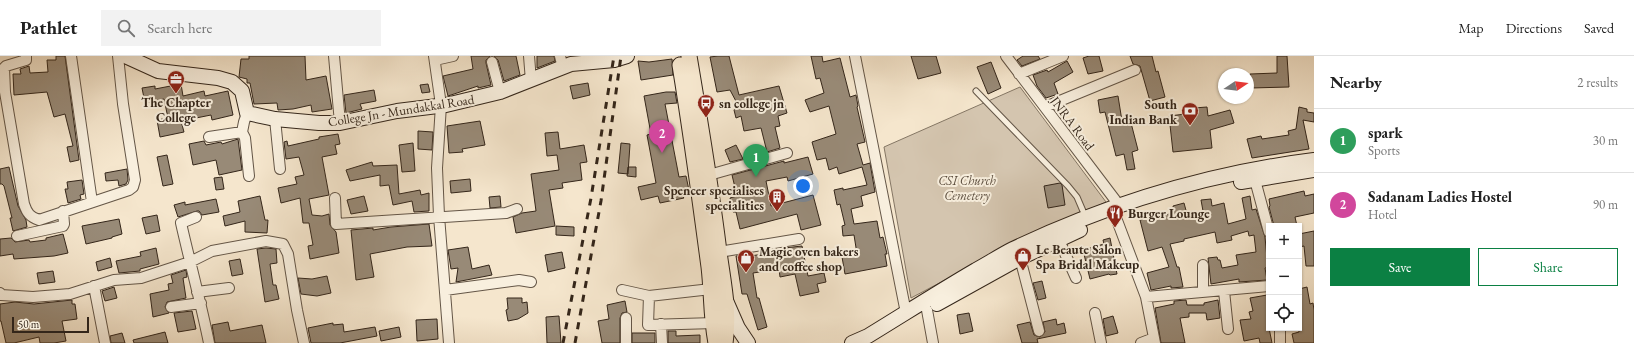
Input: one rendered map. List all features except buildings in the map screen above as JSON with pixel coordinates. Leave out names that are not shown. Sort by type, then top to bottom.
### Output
[{"type":"main road","name":"College Jn - Mundakkal Road","points":[[248,113],[275,119],[319,123],[340,123],[397,111],[441,105],[500,92],[531,81],[561,62],[571,64],[602,58],[614,60],[627,56]]},
{"type":"main road","points":[[678,56],[696,165],[716,343]]},
{"type":"main road","points":[[688,56],[709,175],[725,297],[727,332],[725,343]]},
{"type":"main road","points":[[130,57],[158,71],[218,78],[232,82],[242,91],[248,113]]},
{"type":"main road","points":[[870,343],[1020,258],[1117,210],[1196,182],[1282,164],[1314,160]]},
{"type":"main road","points":[[852,343],[868,336],[1012,249],[1086,218],[1206,189],[1314,170]]},
{"type":"main road","points":[[725,297],[730,314],[748,343]]},
{"type":"street","points":[[26,56],[26,60],[4,68],[5,92],[24,204],[31,217],[38,220],[129,190],[133,187],[135,180],[123,104],[118,56]]},
{"type":"street","points":[[71,56],[92,202]]},
{"type":"street","points":[[334,56],[340,123]]},
{"type":"street","points":[[449,343],[439,216],[437,168],[441,105],[435,58],[453,56]]},
{"type":"street","points":[[529,56],[531,81]]},
{"type":"street","points":[[855,56],[906,313]]},
{"type":"street","name":"JNRA Road","points":[[1006,56],[1045,107],[1117,210],[1146,296],[1154,341]]},
{"type":"street","points":[[1019,74],[1063,56]]},
{"type":"street","points":[[492,62],[500,92]]},
{"type":"street","points":[[1045,107],[1135,70]]},
{"type":"street","points":[[248,113],[242,132],[245,138],[249,176]]},
{"type":"street","points":[[275,119],[280,169]]},
{"type":"street","points":[[209,137],[242,132]]},
{"type":"street","points":[[709,175],[787,153]]},
{"type":"street","points":[[1255,180],[1267,223]]},
{"type":"street","points":[[335,198],[336,224],[439,216],[506,213],[517,209]]},
{"type":"street","points":[[16,236],[63,226],[63,211]]},
{"type":"street","points":[[196,218],[181,223],[197,292],[201,303],[209,343]]},
{"type":"street","points":[[719,252],[799,239]]},
{"type":"street","points":[[1059,240],[1076,278]]},
{"type":"street","points":[[0,293],[1,295],[33,297],[70,294],[114,280],[141,278],[190,262],[212,251],[266,241],[283,244],[288,254],[304,343]]},
{"type":"street","points":[[1020,258],[1039,331]]},
{"type":"street","points":[[1203,266],[1203,291]]},
{"type":"street","points":[[445,290],[520,280],[531,282]]},
{"type":"street","points":[[94,286],[105,343]]},
{"type":"street","points":[[1146,296],[1203,291],[1224,291],[1266,286]]},
{"type":"street","points":[[197,292],[229,288]]},
{"type":"street","points":[[622,290],[649,296],[711,289]]},
{"type":"street","points":[[1224,291],[1228,329]]},
{"type":"street","points":[[649,296],[648,325],[714,323]]},
{"type":"street","points":[[171,307],[201,303]]},
{"type":"street","points":[[927,310],[933,343]]},
{"type":"street","points":[[1095,313],[1101,343]]},
{"type":"street","points":[[626,318],[626,343]]},
{"type":"street","points":[[661,324],[662,343]]},
{"type":"street","points":[[1280,331],[1280,343]]},
{"type":"street","points":[[1141,343],[1154,341]]},
{"type":"lane","points":[[976,91],[1068,186],[1077,197],[1086,218]]},
{"type":"green space","name":"CSI Church Cemetery","points":[[1020,87],[1106,202],[1013,244],[911,298],[884,147]]},
{"type":"railway","points":[[563,343],[591,198],[614,56]]},
{"type":"railway","points":[[575,343],[601,201],[621,56]]},
{"type":"place","name":"The Chapter College","points":[[176,94]]},
{"type":"place","name":"sn college jn","points":[[706,118]]},
{"type":"place","name":"South Indian Bank","points":[[1190,126]]},
{"type":"place","name":"Sadanam Ladies Hostel","points":[[662,153]]},
{"type":"place","name":"spark","points":[[756,177]]},
{"type":"place","name":"Spencer specialises specialities","points":[[777,212]]},
{"type":"place","name":"Burger Lounge","points":[[1115,228]]},
{"type":"place","name":"Le Beaute Salon Spa Bridal Makeup","points":[[1023,271]]},
{"type":"place","name":"Magic oven bakers and coffee shop","points":[[746,273]]}]
